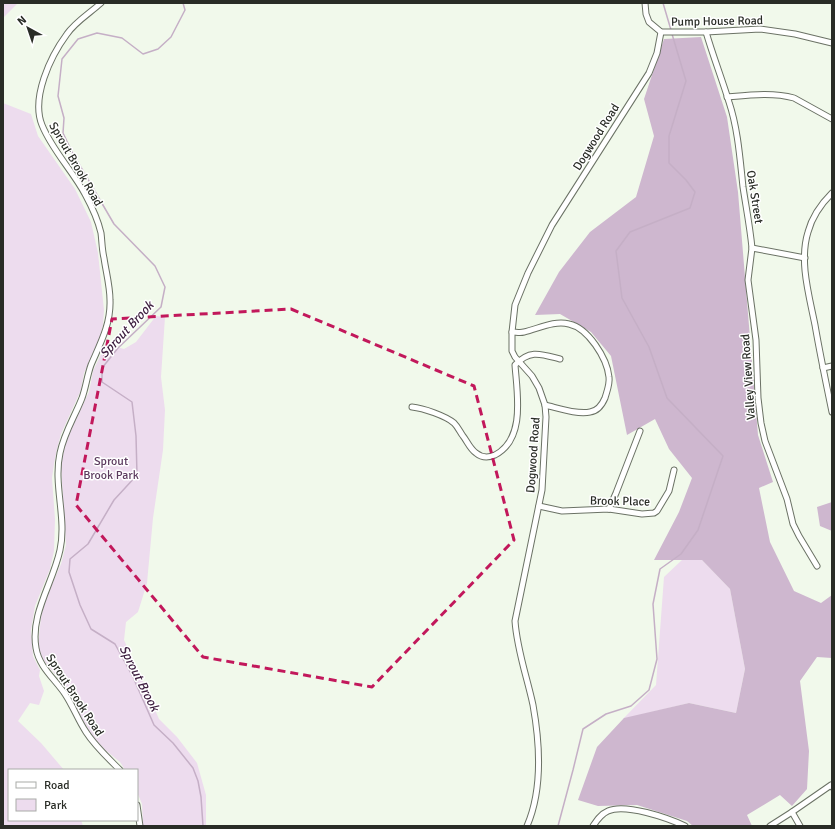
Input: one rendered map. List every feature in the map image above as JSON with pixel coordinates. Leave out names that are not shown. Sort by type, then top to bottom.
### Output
[{"type":"street","name":"Sprout Brook Road","points":[[101,3],[67,34],[47,71],[39,93],[38,113],[44,130],[86,195],[96,218],[100,232],[110,301],[106,331],[88,373],[82,398],[65,436],[60,454],[57,469],[61,520],[61,548],[56,568],[45,591],[39,611],[35,642],[38,657],[43,667],[66,695],[85,731],[91,740],[119,769]]},
{"type":"street","name":"Pump House Road","points":[[645,3],[646,14],[649,22],[661,32],[706,32],[760,29],[795,34],[832,43]]},
{"type":"street","name":"Dogwood Road","points":[[527,826],[538,788],[538,746],[533,706],[516,636],[515,621],[542,490],[546,417],[545,405],[536,382],[512,351],[512,332],[515,305],[541,245],[648,73],[657,53],[661,32]]},
{"type":"street","points":[[706,32],[727,97],[750,95],[787,96],[794,98],[832,119]]},
{"type":"street","name":"Oak Street","points":[[727,97],[738,147],[752,248]]},
{"type":"street","points":[[832,193],[819,209],[810,225],[805,258],[807,280],[832,412]]},
{"type":"street","points":[[752,248],[805,258]]},
{"type":"street","name":"Valley View Road","points":[[752,248],[748,280],[756,340],[758,398],[761,423],[765,441],[787,499],[794,524],[799,536],[817,566]]},
{"type":"street","points":[[512,332],[523,332],[555,324],[570,324],[588,334],[599,351],[607,369],[609,382],[608,390],[600,407],[591,412],[582,413],[545,405]]},
{"type":"street","points":[[412,407],[424,408],[449,420],[456,425],[476,453],[483,457],[490,457],[504,449],[508,444],[513,435],[517,421],[518,400],[515,365],[529,355],[538,353],[560,359]]},
{"type":"street","points":[[823,368],[832,366]]},
{"type":"street","points":[[609,509],[640,431]]},
{"type":"street","name":"Brook Place","points":[[539,506],[562,511],[609,509],[642,514],[654,513],[657,511],[669,492],[674,470]]},
{"type":"street","points":[[770,826],[831,785],[832,787]]},
{"type":"street","points":[[593,826],[603,814],[610,810],[619,808],[639,810],[685,826]]},
{"type":"street","points":[[138,812],[140,826]]},
{"type":"street","points":[[792,812],[800,826]]},
{"type":"highlighted area","points":[[291,309],[474,386],[514,540],[372,687],[203,657],[76,505],[112,319]]},
{"type":"green space","points":[[3,3],[18,3],[3,18]]},
{"type":"green space","points":[[3,103],[31,114],[38,136],[75,189],[91,222],[98,253],[104,310],[103,325],[99,341],[84,373],[81,390],[61,434],[54,464],[52,478],[55,519],[54,551],[50,569],[35,606],[31,630],[33,656],[40,670],[39,676],[44,691],[39,705],[30,703],[18,721],[41,743],[63,769],[8,769],[8,821],[81,821],[83,826],[3,826]]},
{"type":"green space","name":"Sprout Brook Park","points":[[156,316],[165,317],[161,377],[165,410],[163,450],[153,518],[147,583],[138,612],[126,622],[124,640],[159,719],[177,737],[197,763],[206,795],[206,826],[143,826],[142,804],[138,794],[138,769],[124,769],[120,762],[104,749],[91,734],[81,717],[70,692],[40,655],[38,646],[41,617],[46,598],[61,564],[66,545],[61,467],[66,438],[89,392],[93,371],[106,344],[124,349],[136,342]]},
{"type":"green space","points":[[682,560],[702,560],[730,589],[745,669],[736,713],[689,703],[623,719],[656,685],[664,577]]},
{"type":"shaded area","points":[[701,37],[727,117],[738,192],[758,435],[773,482],[759,488],[770,542],[794,591],[821,603],[832,595],[832,658],[817,657],[800,681],[809,751],[807,789],[792,806],[780,795],[747,815],[752,826],[693,826],[687,821],[637,805],[598,806],[578,800],[597,747],[624,718],[689,703],[736,713],[745,669],[730,589],[702,560],[654,560],[679,512],[692,478],[669,449],[655,419],[627,435],[611,356],[591,332],[560,314],[535,315],[559,272],[590,232],[636,197],[654,136],[644,99],[664,39]]},
{"type":"shaded area","points":[[832,502],[832,531],[820,526],[817,507]]},
{"type":"waterway","name":"Sprout Brook","points":[[183,3],[185,10],[171,37],[158,49],[143,54],[122,38],[97,33],[78,39],[62,59],[58,96],[64,118],[63,133],[72,152],[114,224],[155,266],[165,287],[161,307],[118,348],[102,368],[102,382],[132,402],[136,436],[137,475],[114,500],[88,544],[70,559],[69,572],[80,605],[91,629],[115,644],[133,677],[154,725],[173,743],[193,768],[198,781],[201,797],[203,826]]},
{"type":"waterway","points":[[663,3],[671,30]]},
{"type":"waterway","points":[[558,826],[583,729],[606,714],[631,706],[649,690],[657,659],[653,604],[660,569],[681,554],[698,530],[723,456],[667,398],[649,347],[622,298],[616,251],[630,232],[690,208],[695,192],[686,180],[669,163],[669,136],[686,81],[672,34]]}]
